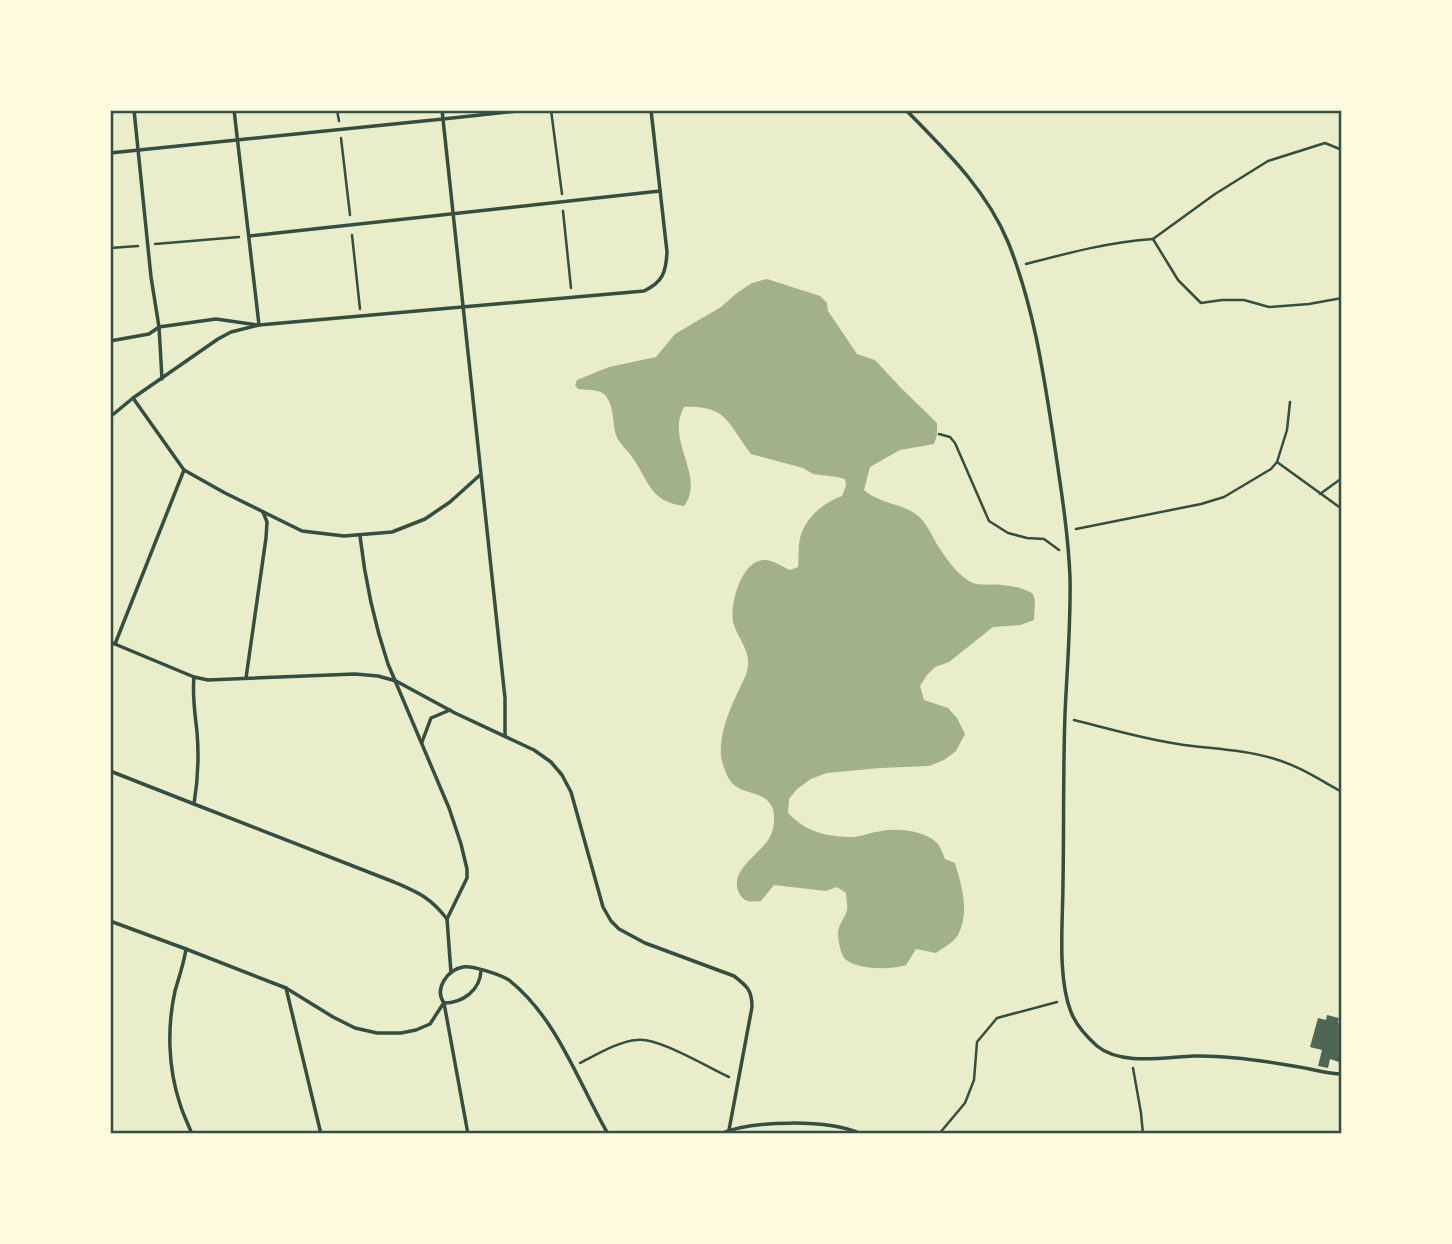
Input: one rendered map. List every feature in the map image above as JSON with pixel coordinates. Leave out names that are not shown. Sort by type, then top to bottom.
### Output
[{"type":"lane","points":[[134,110],[159,327],[162,379]]},
{"type":"lane","points":[[234,110],[259,325]]},
{"type":"lane","points":[[442,110],[505,698],[505,736]]},
{"type":"lane","points":[[110,153],[527,110]]},
{"type":"lane","points":[[110,417],[133,398],[218,340],[231,332],[259,325],[644,291],[655,286],[667,264],[667,252],[651,110]]},
{"type":"lane","points":[[905,110],[965,171],[989,205],[1017,267],[1035,328],[1068,557],[1062,928],[1063,971],[1071,1014],[1083,1032],[1100,1049],[1114,1056],[1210,1057],[1342,1074]]},
{"type":"lane","points":[[249,236],[660,191]]},
{"type":"lane","points":[[110,341],[149,334],[159,327],[216,319],[259,325]]},
{"type":"lane","points":[[133,398],[184,470],[302,531],[344,536],[393,532],[425,519],[481,475]]},
{"type":"lane","points":[[184,470],[113,643],[194,677],[208,680],[355,674],[378,676],[396,681],[534,750],[551,762],[571,792],[603,907],[614,924],[645,943],[734,976],[746,985],[752,996],[729,1130]]},
{"type":"lane","points":[[246,678],[266,538],[267,522],[262,512]]},
{"type":"lane","points":[[360,536],[364,573],[382,645],[449,808],[467,869],[467,878],[447,919],[451,972]]},
{"type":"lane","points":[[194,677],[192,694],[197,734],[198,779],[194,804]]},
{"type":"lane","points":[[422,742],[431,718],[450,710]]},
{"type":"lane","points":[[110,771],[394,882],[425,896],[447,919]]},
{"type":"lane","points":[[110,921],[286,988],[355,1028],[377,1033],[416,1030],[430,1024],[444,1003]]},
{"type":"lane","points":[[186,949],[171,1017],[170,1046],[173,1077],[192,1134]]},
{"type":"lane","points":[[468,1134],[444,1003],[440,998],[440,986],[451,972],[462,967],[490,971],[507,979],[525,995],[546,1020],[608,1134]]},
{"type":"lane","points":[[444,1003],[465,998],[475,990],[481,971]]},
{"type":"lane","points":[[286,988],[321,1134]]},
{"type":"lane","points":[[720,1134],[729,1130],[766,1125],[809,1122],[861,1134]]},
{"type":"path","points":[[551,110],[572,298]]},
{"type":"path","points":[[340,129],[361,317]]},
{"type":"path","points":[[1017,267],[1098,246],[1153,239],[1215,194],[1268,161],[1325,143],[1342,150]]},
{"type":"path","points":[[110,248],[249,236]]},
{"type":"path","points":[[1153,239],[1178,280],[1201,303],[1244,300],[1269,307],[1342,298]]},
{"type":"path","points":[[1066,531],[1224,497],[1277,462],[1287,430],[1290,402]]},
{"type":"path","points":[[939,434],[950,437],[955,443],[989,522],[1009,533],[1044,539],[1068,557]]},
{"type":"path","points":[[1277,462],[1342,509]]},
{"type":"path","points":[[1320,494],[1342,478]]},
{"type":"path","points":[[1065,717],[1181,745],[1274,758],[1301,769],[1342,793]]},
{"type":"path","points":[[939,1134],[965,1103],[974,1080],[977,1042],[997,1018],[1068,1000]]},
{"type":"path","points":[[573,1067],[614,1047],[638,1039],[664,1045],[738,1081]]},
{"type":"path","points":[[1131,1058],[1143,1134]]},
{"type":"shaded area","points":[[767,279],[820,296],[827,303],[828,311],[857,354],[875,360],[937,423],[934,444],[900,450],[870,467],[864,490],[917,515],[947,559],[970,582],[1022,589],[1033,594],[1035,601],[1034,620],[1020,625],[993,627],[949,662],[935,667],[920,686],[924,700],[948,708],[957,718],[965,734],[956,751],[929,766],[827,773],[811,779],[789,799],[788,813],[810,829],[835,836],[854,837],[888,830],[911,831],[933,839],[945,859],[955,863],[964,908],[958,935],[936,953],[916,949],[906,965],[900,967],[866,967],[845,959],[838,932],[847,910],[846,893],[837,887],[826,891],[774,885],[761,901],[743,899],[737,884],[738,876],[771,835],[774,812],[766,799],[732,783],[725,771],[721,753],[727,718],[748,665],[747,654],[734,625],[733,608],[738,586],[749,567],[757,562],[768,560],[790,570],[798,567],[800,538],[806,524],[822,507],[842,496],[846,486],[845,479],[813,474],[803,468],[751,454],[718,413],[699,407],[684,407],[679,434],[691,486],[684,506],[672,503],[657,495],[619,441],[608,398],[601,392],[578,389],[575,385],[577,380],[609,367],[656,357],[675,334],[721,307],[752,283]]},
{"type":"building","points":[[1327,1015],[1339,1018],[1338,1023],[1342,1024],[1342,1063],[1330,1059],[1328,1068],[1318,1066],[1322,1050],[1310,1047],[1318,1018],[1326,1020]]}]
